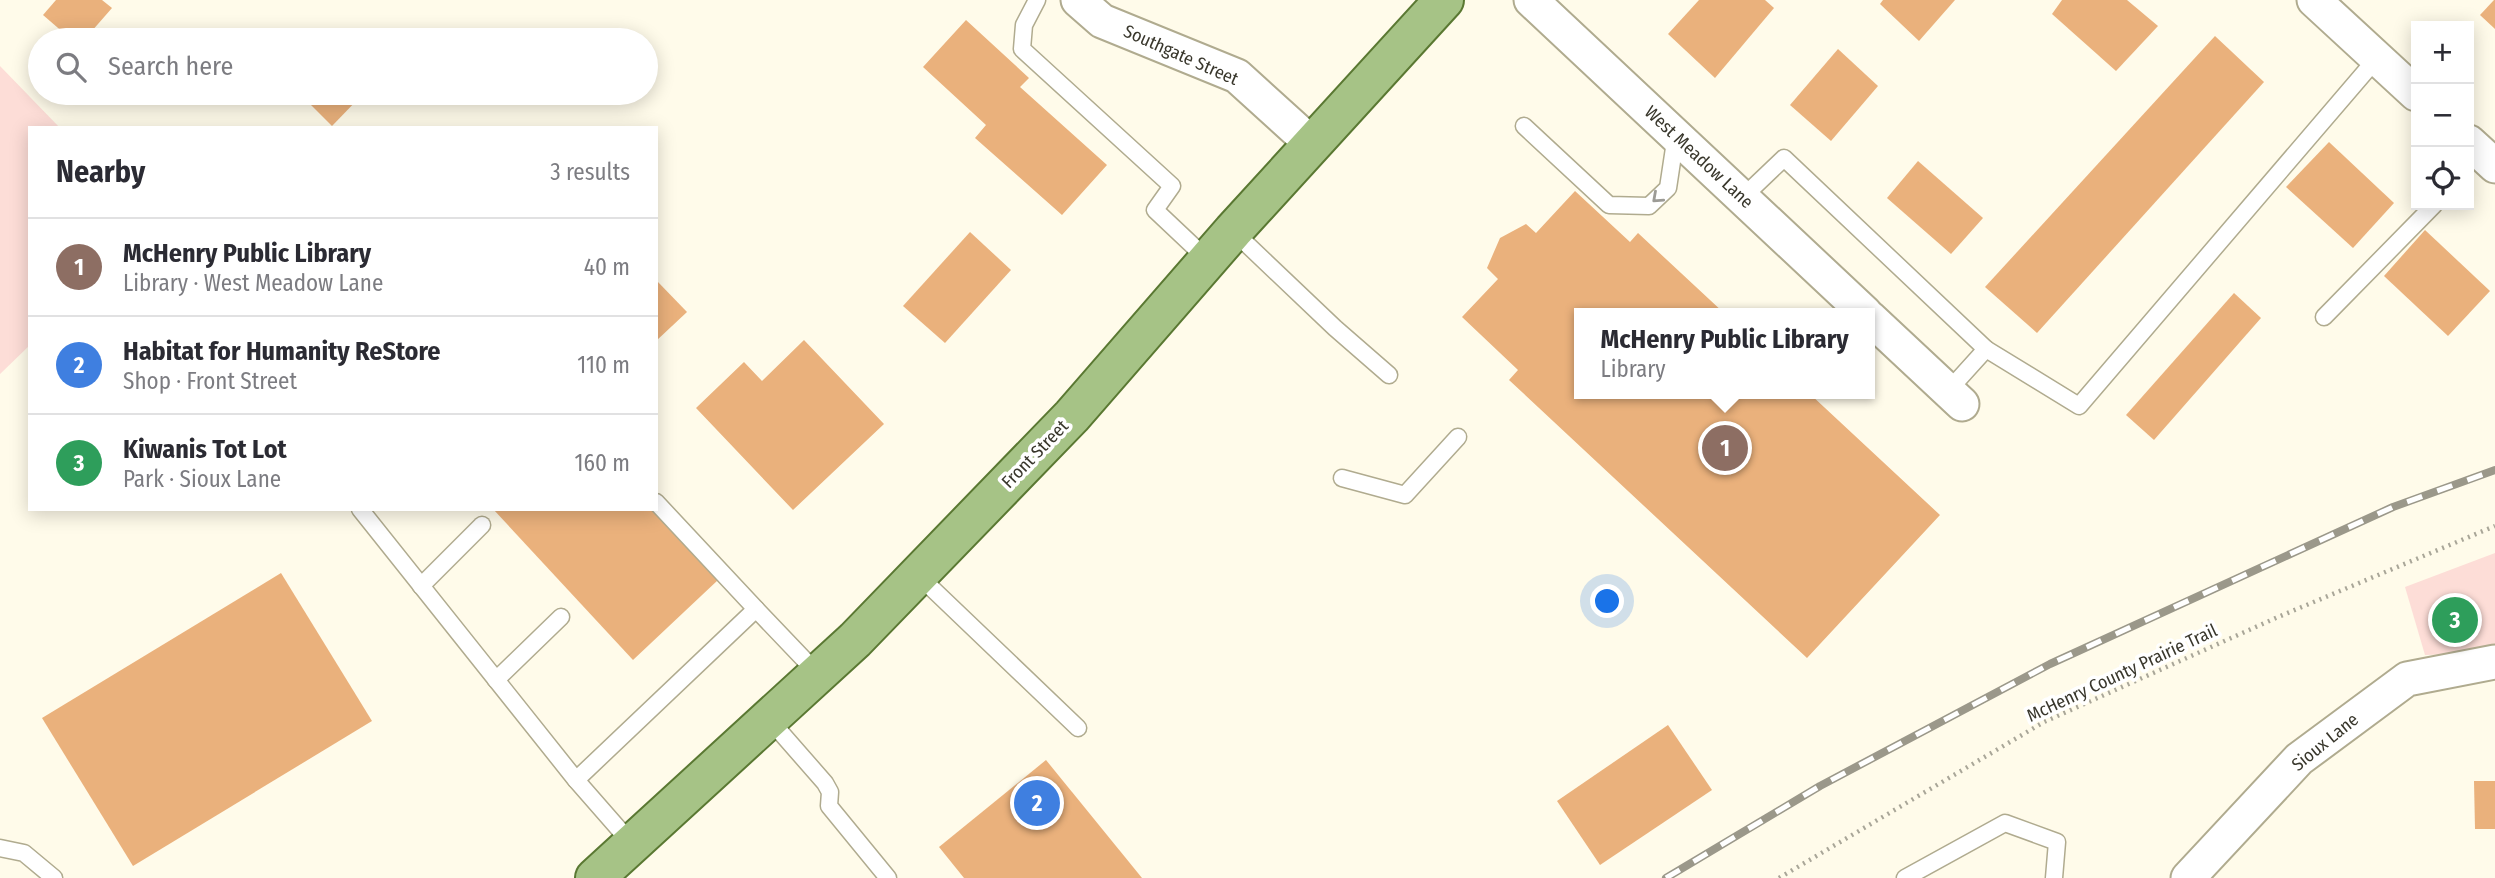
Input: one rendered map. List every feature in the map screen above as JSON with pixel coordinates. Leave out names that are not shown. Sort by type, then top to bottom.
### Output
[{"type":"main road","name":"Front Street","points":[[595,878],[855,640],[1072,416],[1233,231],[1444,0]]},
{"type":"street","name":"Southgate Street","points":[[1078,0],[1102,21],[1237,76],[1312,144]]},
{"type":"street","name":"West Meadow Lane","points":[[1531,0],[1861,308]]},
{"type":"street","points":[[2314,0],[2411,89]]},
{"type":"street","points":[[1875,323],[1955,397]]},
{"type":"street","name":"Sioux Lane","points":[[2188,878],[2299,759],[2407,679],[2495,662]]},
{"type":"lane","points":[[1037,0],[1024,25],[1022,49],[1172,186],[1155,210],[1208,260]]},
{"type":"lane","points":[[1742,198],[1784,158],[1986,349],[2079,405],[2377,58]]},
{"type":"lane","points":[[1524,126],[1609,205],[1649,206],[1668,188],[1676,135]]},
{"type":"lane","points":[[2324,317],[2429,210]]},
{"type":"lane","points":[[1233,231],[1335,328],[1389,374]]},
{"type":"lane","points":[[1955,397],[1986,349]]},
{"type":"lane","points":[[1342,478],[1405,495],[1458,437]]},
{"type":"lane","points":[[658,504],[818,674]]},
{"type":"lane","points":[[362,511],[576,780],[632,844]]},
{"type":"lane","points":[[421,586],[482,525]]},
{"type":"lane","points":[[918,575],[1078,728]]},
{"type":"lane","points":[[576,780],[756,609]]},
{"type":"lane","points":[[496,680],[561,617]]},
{"type":"lane","points":[[769,719],[825,783],[830,792],[829,806],[888,878]]},
{"type":"lane","points":[[1905,878],[2005,824],[2057,842],[2054,878]]},
{"type":"lane","points":[[0,848],[24,853],[54,878]]},
{"type":"path","name":"McHenry County Prairie Trail","points":[[1779,878],[2044,722],[2278,617],[2495,526]]},
{"type":"shaded area","points":[[0,66],[28,95],[28,105],[38,105],[58,126],[28,126],[28,347],[0,374]]},
{"type":"shaded area","points":[[2495,553],[2495,653],[2425,655],[2405,587]]},
{"type":"building","points":[[56,0],[102,0],[112,8],[94,28],[58,28],[43,15]]},
{"type":"building","points":[[1699,0],[1765,0],[1774,8],[1715,78],[1668,34]]},
{"type":"building","points":[[1883,0],[1955,0],[1919,41],[1880,4]]},
{"type":"building","points":[[2062,0],[2127,0],[2158,26],[2116,71],[2052,14]]},
{"type":"building","points":[[2495,0],[2495,29],[2480,15]]},
{"type":"building","points":[[966,20],[1029,78],[1020,87],[1107,165],[1062,215],[975,138],[986,125],[923,67]]},
{"type":"building","points":[[2215,36],[2264,82],[2037,333],[1985,287]]},
{"type":"building","points":[[1838,49],[1878,86],[1831,141],[1790,105]]},
{"type":"building","points":[[311,105],[352,105],[332,126]]},
{"type":"building","points":[[2329,142],[2394,203],[2353,248],[2286,187]]},
{"type":"building","points":[[1918,161],[1983,218],[1951,254],[1887,198]]},
{"type":"building","points":[[1575,191],[1630,242],[1638,233],[1719,308],[1574,308],[1574,399],[1815,399],[1940,515],[1807,658],[1509,380],[1518,370],[1462,317],[1498,279],[1487,268],[1500,238],[1526,224],[1536,233]]},
{"type":"building","points":[[2425,230],[2490,291],[2448,336],[2384,276]]},
{"type":"building","points":[[970,232],[1011,270],[945,343],[903,306]]},
{"type":"building","points":[[658,282],[687,312],[658,339]]},
{"type":"building","points":[[2234,293],[2261,318],[2154,440],[2126,415]]},
{"type":"building","points":[[804,340],[884,424],[793,510],[696,408],[744,362],[762,381]]},
{"type":"building","points":[[495,511],[654,511],[718,580],[633,660]]},
{"type":"building","points":[[281,573],[372,721],[133,866],[42,718]]},
{"type":"building","points":[[1668,725],[1712,790],[1600,865],[1557,801]]},
{"type":"building","points":[[1046,760],[1142,878],[964,878],[939,847]]},
{"type":"building","points":[[2474,781],[2495,781],[2495,829],[2475,829]]},
{"type":"railway","points":[[1666,878],[1820,786],[2050,664],[2393,507],[2495,470]]},
{"type":"place","name":"McHenry Public Library","points":[[1725,448]]},
{"type":"place","name":"Kiwanis Tot Lot","points":[[2455,620]]},
{"type":"place","name":"Habitat for Humanity ReStore","points":[[1037,803]]}]
